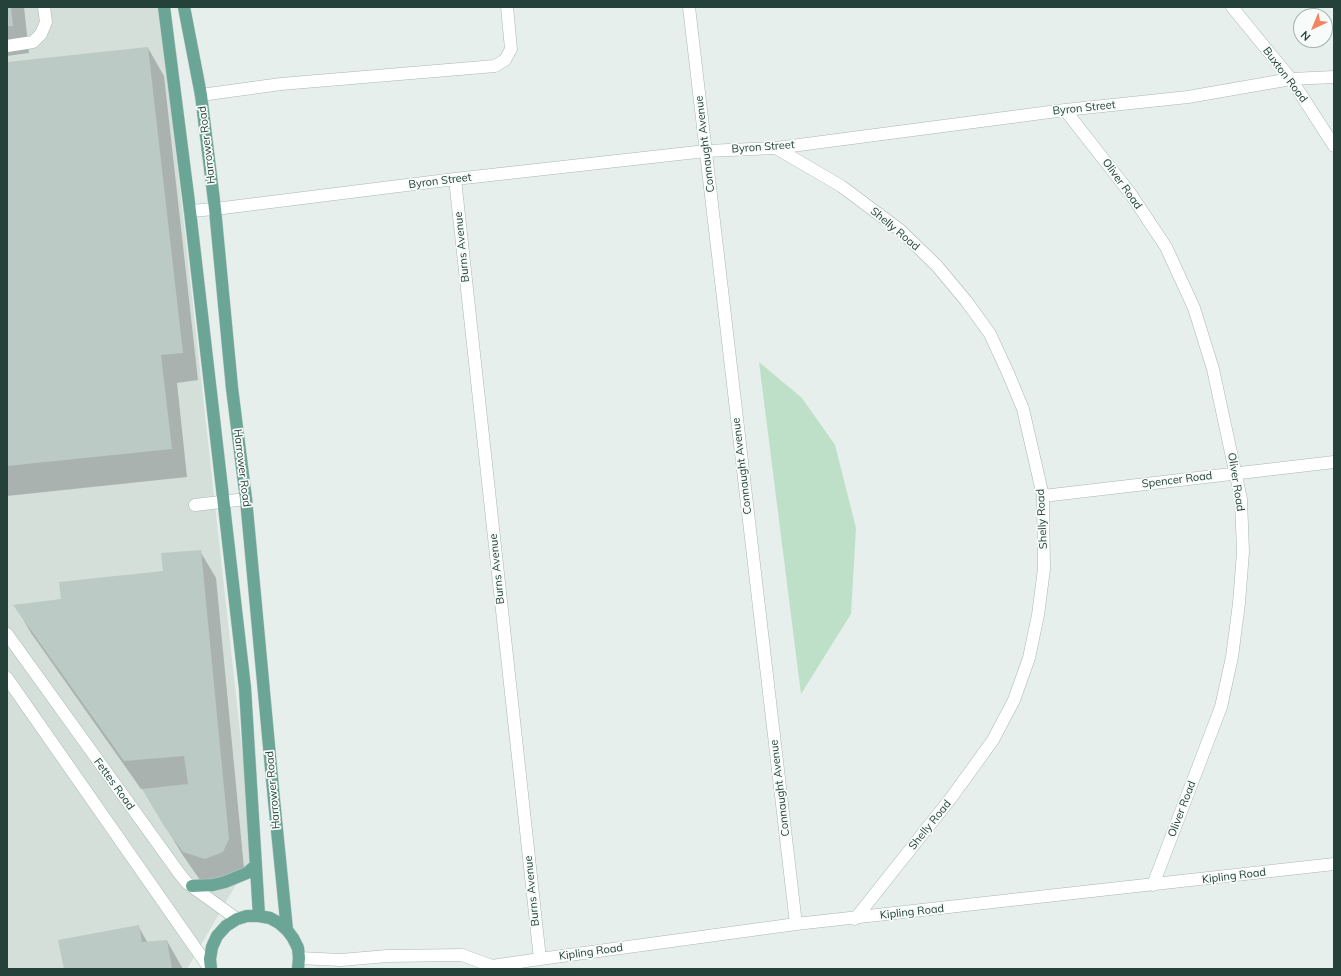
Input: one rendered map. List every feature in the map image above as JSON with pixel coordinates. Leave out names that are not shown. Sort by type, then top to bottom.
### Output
[{"type":"main road","name":"Harrower Road","points":[[164,7],[190,211],[245,688],[259,916]]},
{"type":"main road","name":"Harrower Road","points":[[184,7],[201,95],[215,209],[232,388],[246,500],[287,930]]},
{"type":"main road","points":[[192,886],[212,885],[225,882],[247,873],[256,865]]},
{"type":"main road","points":[[211,969],[210,959],[212,947],[218,936],[226,926],[237,919],[247,916],[270,918],[287,930],[298,948],[299,963]]},
{"type":"street","points":[[7,46],[34,42],[41,34],[46,22],[44,7]]},
{"type":"street","points":[[201,95],[281,84],[495,66],[505,60],[511,49],[507,7]]},
{"type":"street","name":"Connaught Avenue","points":[[689,7],[796,924]]},
{"type":"street","name":"Buxton Road","points":[[1232,7],[1291,79],[1334,146]]},
{"type":"street","name":"Byron Street","points":[[190,211],[706,151],[776,148],[1065,110],[1188,97],[1291,79],[1334,77]]},
{"type":"street","name":"Oliver Road","points":[[1065,110],[1130,193],[1166,248],[1194,308],[1213,368],[1241,499],[1243,552],[1239,603],[1232,657],[1221,708],[1153,885]]},
{"type":"street","name":"Shelly Road","points":[[776,148],[841,186],[900,230],[937,266],[967,302],[990,334],[1023,409],[1044,496],[1044,569],[1038,615],[1029,658],[1014,700],[993,740],[951,798],[855,919]]},
{"type":"street","name":"Burns Avenue","points":[[455,179],[540,959]]},
{"type":"street","name":"Spencer Road","points":[[1044,496],[1334,462]]},
{"type":"street","points":[[195,505],[246,500]]},
{"type":"street","name":"Fettes Road","points":[[7,634],[178,873],[192,886],[237,919]]},
{"type":"street","points":[[7,678],[211,969]]},
{"type":"street","name":"Kipling Road","points":[[299,963],[387,956],[462,955],[489,968],[540,959],[796,924],[855,919],[1334,864]]},
{"type":"shaded area","points":[[7,7],[160,7],[250,822],[255,852],[187,969],[7,969]]},
{"type":"green space","points":[[759,362],[802,398],[835,445],[856,528],[851,614],[801,694]]},
{"type":"building","points":[[7,7],[11,7],[13,26],[7,26]]},
{"type":"building","points":[[148,47],[183,353],[161,355],[172,449],[7,466],[7,62]]},
{"type":"building","points":[[201,550],[229,839],[223,852],[205,859],[183,852],[164,826],[142,789],[188,784],[184,756],[124,761],[13,605],[61,599],[59,582],[163,571],[161,553]]},
{"type":"building","points":[[139,925],[142,942],[167,940],[172,969],[64,969],[58,940]]}]
